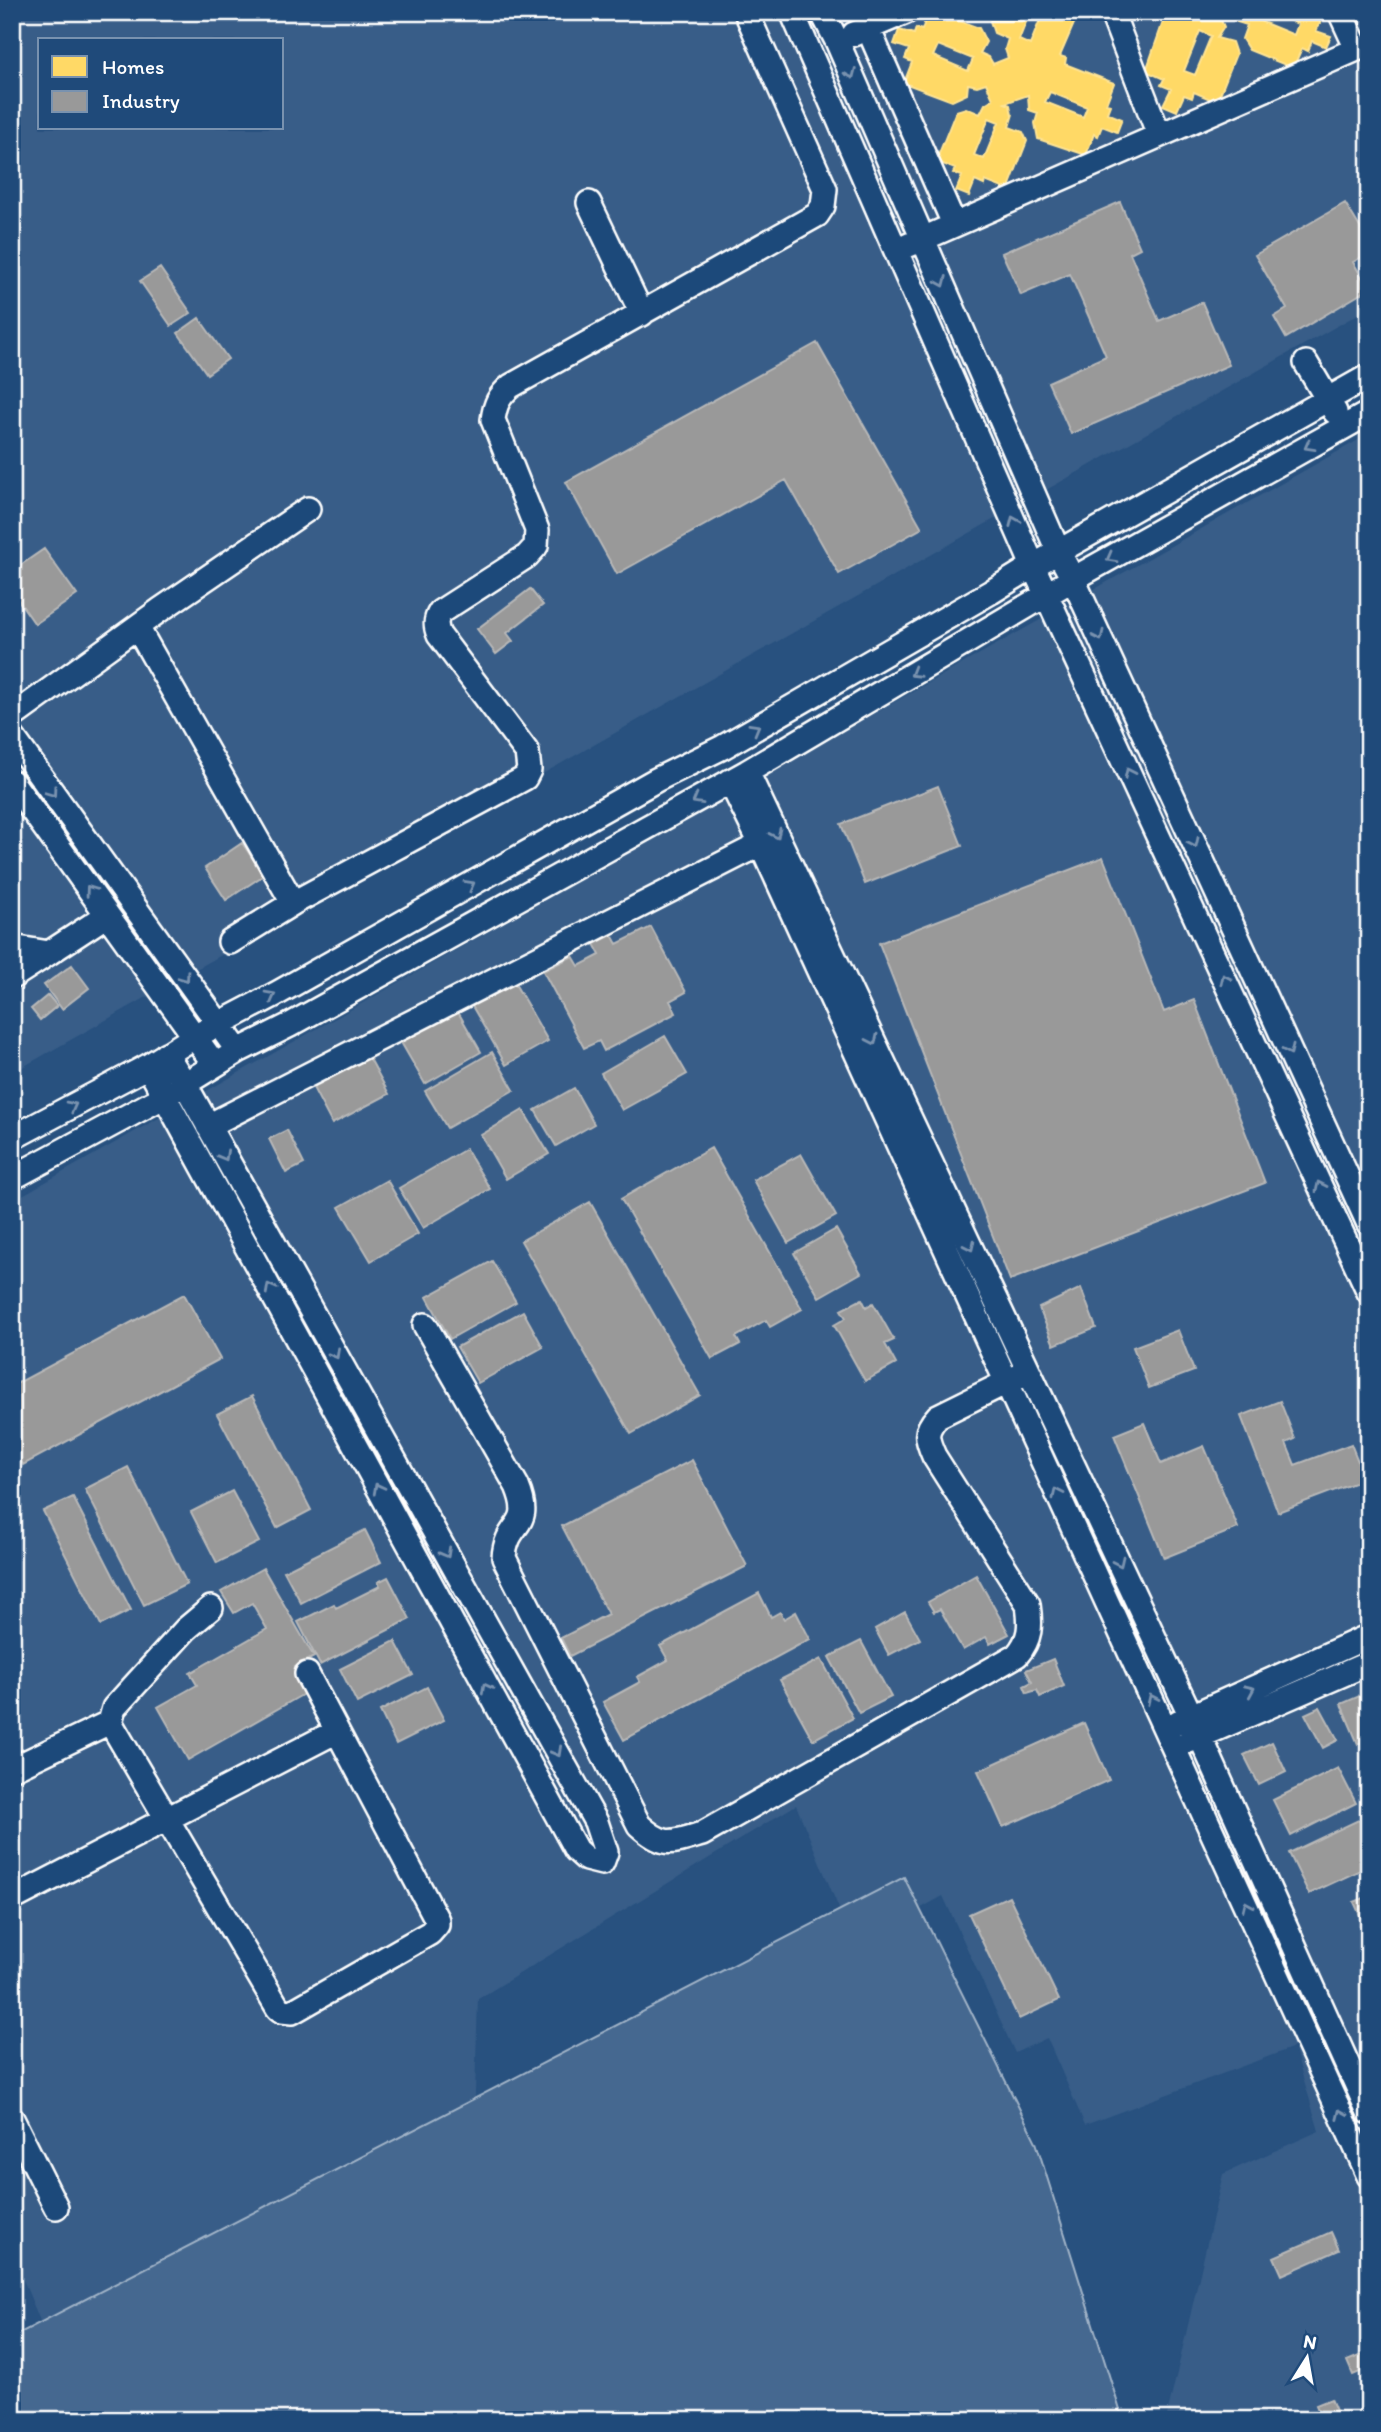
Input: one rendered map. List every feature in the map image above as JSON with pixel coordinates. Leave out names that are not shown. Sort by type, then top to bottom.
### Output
[{"type":"street","points":[[230,942],[293,903],[525,778],[529,770],[527,752],[436,628],[436,619],[448,606],[527,556],[536,546],[537,530],[493,420],[499,396],[511,386],[817,215],[823,206],[825,189],[746,12]]},
{"type":"street","points":[[792,12],[1033,566],[1369,1292]]},
{"type":"street","points":[[822,12],[837,41],[1059,553],[1366,1209],[1334,1216]]},
{"type":"street","points":[[837,41],[906,12]]},
{"type":"street","points":[[897,252],[922,238],[1357,49],[1340,12]]},
{"type":"street","points":[[1113,16],[1159,135]]},
{"type":"street","points":[[868,28],[954,224]]},
{"type":"street","points":[[873,125],[905,112]]},
{"type":"street","points":[[589,203],[642,314]]},
{"type":"street","points":[[1306,363],[1343,427]]},
{"type":"street","points":[[12,1138],[157,1060],[656,780],[723,747],[1033,566],[1369,376]]},
{"type":"street","points":[[12,1178],[165,1096],[238,1051],[290,1025],[739,776],[1073,579],[1369,413]]},
{"type":"street","points":[[12,717],[308,509]]},
{"type":"street","points":[[137,627],[293,903]]},
{"type":"street","points":[[12,736],[238,1051]]},
{"type":"street","points":[[739,776],[761,844],[1369,2176]]},
{"type":"street","points":[[739,776],[1029,1371],[1196,1726],[1369,2112]]},
{"type":"street","points":[[12,782],[215,1065]]},
{"type":"street","points":[[208,1126],[761,844]]},
{"type":"street","points":[[12,977],[107,915]]},
{"type":"street","points":[[12,947],[49,953]]},
{"type":"street","points":[[157,1060],[186,1084],[596,1822],[606,1852],[602,1863],[586,1859],[576,1850],[165,1096],[157,1060]]},
{"type":"street","points":[[1346,1242],[1369,1232]]},
{"type":"street","points":[[425,1325],[525,1504],[524,1516],[505,1545],[504,1558],[639,1825],[654,1839],[672,1843],[702,1833],[739,1813],[1017,1656],[1027,1643],[1031,1625],[1028,1604],[927,1441],[929,1426],[938,1416],[1029,1371]]},
{"type":"street","points":[[211,1608],[186,1629],[114,1708],[110,1722],[278,2008],[292,2012],[430,1933],[437,1925],[437,1920],[307,1674]]},
{"type":"street","points":[[1196,1726],[1369,1636]]},
{"type":"street","points":[[1170,1737],[1369,1663]]},
{"type":"street","points":[[12,1769],[110,1722]]},
{"type":"street","points":[[12,1899],[337,1731]]},
{"type":"street","points":[[12,2119],[57,2207]]},
{"type":"shaded area","points":[[12,12],[1369,12],[1369,308],[12,1073]]},
{"type":"shaded area","points":[[1369,434],[1369,2420],[1166,2420],[1223,2174],[1319,2131],[1294,2047],[1085,2125],[1047,2038],[1015,2053],[943,1896],[854,1945],[796,1805],[478,1999],[470,2251],[81,2420],[12,2253],[12,1201]]},
{"type":"shaded area","points":[[904,1877],[1036,2142],[1123,2420],[12,2420],[12,2337]]},
{"type":"building: Homes","points":[[928,12],[936,12],[979,28],[986,42],[980,53],[989,57],[993,64],[1008,58],[1005,49],[1008,39],[994,33],[990,21],[994,12],[1030,12],[1019,40],[1030,45],[1043,12],[1079,12],[1060,56],[1066,58],[1065,64],[1114,83],[1106,104],[1110,105],[1107,113],[1122,119],[1117,132],[1102,126],[1098,136],[1094,134],[1086,155],[1038,139],[1035,123],[1038,113],[1029,110],[1028,95],[1005,103],[1010,105],[1013,114],[1009,127],[1023,132],[1027,141],[1008,190],[985,181],[984,185],[975,181],[969,196],[956,191],[962,176],[953,173],[955,169],[936,161],[956,111],[966,108],[980,114],[985,104],[993,99],[986,83],[977,86],[968,84],[967,94],[952,101],[904,83],[912,62],[905,59],[909,49],[894,44],[899,30],[914,34],[916,28],[922,30]],"holes":[[[938,45],[973,59],[968,71],[933,56]],[[1050,92],[1087,107],[1083,117],[1045,102]],[[989,118],[999,122],[984,159],[974,155]]]},
{"type":"building: Homes","points":[[1148,12],[1258,12],[1255,19],[1294,35],[1298,24],[1271,12],[1317,12],[1314,18],[1321,21],[1316,31],[1331,36],[1326,47],[1312,41],[1308,51],[1302,48],[1293,68],[1249,50],[1242,39],[1247,25],[1237,22],[1234,14],[1221,20],[1224,27],[1217,38],[1232,42],[1236,54],[1217,102],[1194,92],[1192,98],[1184,95],[1177,111],[1163,105],[1171,89],[1161,85],[1164,79],[1146,71],[1164,19]],"holes":[[[1200,31],[1211,36],[1195,75],[1184,71]]]},
{"type":"building: Industry","points":[[1120,202],[1140,248],[1130,253],[1159,321],[1202,302],[1229,365],[1071,434],[1048,382],[1106,356],[1070,274],[1021,295],[1002,253]]},
{"type":"building: Industry","points":[[1345,203],[1369,242],[1369,253],[1353,262],[1369,289],[1286,338],[1274,317],[1287,309],[1255,255]]},
{"type":"building: Industry","points":[[160,268],[191,313],[171,326],[140,281]]},
{"type":"building: Industry","points":[[199,318],[228,359],[207,374],[178,333]]},
{"type":"building: Industry","points":[[817,343],[922,528],[839,574],[786,480],[617,574],[566,482]]},
{"type":"building: Industry","points":[[44,549],[77,595],[35,624],[12,591],[12,571]]},
{"type":"building: Industry","points":[[530,589],[543,605],[507,633],[513,641],[496,654],[477,629]]},
{"type":"building: Industry","points":[[938,786],[962,846],[865,884],[841,824]]},
{"type":"building: Industry","points":[[242,843],[264,875],[226,900],[205,868]]},
{"type":"building: Industry","points":[[1103,857],[1164,1012],[1194,1000],[1265,1183],[1010,1280],[879,943]]},
{"type":"building: Industry","points":[[651,927],[686,992],[670,1001],[676,1013],[604,1051],[599,1041],[584,1048],[543,971],[573,956],[579,966],[600,955],[594,944],[612,935],[617,944]]},
{"type":"building: Industry","points":[[72,965],[89,988],[62,1009],[44,985]]},
{"type":"building: Industry","points":[[510,975],[548,1041],[506,1065],[468,999]]},
{"type":"building: Industry","points":[[48,995],[57,1006],[40,1020],[31,1009]]},
{"type":"building: Industry","points":[[454,1005],[481,1052],[425,1084],[398,1037]]},
{"type":"building: Industry","points":[[665,1036],[687,1074],[622,1110],[601,1073]]},
{"type":"building: Industry","points":[[492,1052],[514,1090],[447,1128],[425,1091]]},
{"type":"building: Industry","points":[[367,1053],[389,1094],[332,1124],[310,1082]]},
{"type":"building: Industry","points":[[574,1088],[594,1124],[556,1146],[535,1110]]},
{"type":"building: Industry","points":[[523,1110],[549,1154],[506,1179],[481,1135]]},
{"type":"building: Industry","points":[[287,1130],[304,1164],[286,1173],[269,1139]]},
{"type":"building: Industry","points":[[711,1148],[802,1309],[770,1327],[766,1320],[736,1337],[740,1344],[712,1359],[621,1199]]},
{"type":"building: Industry","points":[[466,1149],[490,1189],[423,1228],[399,1188]]},
{"type":"building: Industry","points":[[801,1154],[836,1216],[788,1243],[753,1180]]},
{"type":"building: Industry","points":[[387,1180],[418,1234],[371,1261],[339,1207]]},
{"type":"building: Industry","points":[[590,1202],[700,1395],[631,1434],[521,1241]]},
{"type":"building: Industry","points":[[836,1229],[861,1273],[819,1297],[794,1253]]},
{"type":"building: Industry","points":[[492,1261],[516,1302],[450,1339],[427,1297]]},
{"type":"building: Industry","points":[[1081,1288],[1096,1328],[1054,1345],[1039,1308]]},
{"type":"building: Industry","points":[[184,1294],[220,1359],[23,1465],[12,1445],[12,1386]]},
{"type":"building: Industry","points":[[862,1299],[866,1307],[873,1303],[894,1340],[885,1344],[896,1364],[865,1381],[834,1325],[846,1318],[841,1310]]},
{"type":"building: Industry","points":[[523,1311],[543,1347],[478,1383],[457,1347]]},
{"type":"building: Industry","points":[[1178,1330],[1194,1371],[1149,1388],[1133,1347]]},
{"type":"building: Industry","points":[[252,1396],[311,1510],[277,1528],[217,1414]]},
{"type":"building: Industry","points":[[1280,1401],[1295,1439],[1286,1443],[1295,1465],[1351,1444],[1365,1479],[1278,1512],[1241,1416]]},
{"type":"building: Industry","points":[[1144,1423],[1161,1464],[1204,1446],[1238,1528],[1164,1558],[1114,1435]]},
{"type":"building: Industry","points":[[692,1460],[747,1566],[570,1656],[561,1638],[608,1614],[562,1526]]},
{"type":"building: Industry","points":[[128,1467],[187,1584],[144,1605],[85,1489]]},
{"type":"building: Industry","points":[[232,1491],[259,1542],[217,1563],[191,1512]]},
{"type":"building: Industry","points":[[73,1497],[131,1610],[101,1625],[43,1511]]},
{"type":"building: Industry","points":[[365,1530],[381,1562],[301,1603],[284,1571]]},
{"type":"building: Industry","points":[[263,1568],[314,1657],[295,1667],[309,1691],[188,1760],[158,1707],[197,1685],[190,1673],[267,1629],[252,1603],[234,1613],[221,1592]]},
{"type":"building: Industry","points":[[976,1575],[1009,1634],[990,1644],[986,1637],[963,1650],[940,1609],[934,1612],[928,1602]]},
{"type":"building: Industry","points":[[388,1577],[410,1619],[320,1665],[298,1622],[334,1604],[336,1608],[380,1586],[378,1582]]},
{"type":"building: Industry","points":[[759,1593],[771,1617],[780,1612],[784,1619],[796,1612],[810,1639],[624,1740],[603,1702],[640,1682],[637,1677],[668,1660],[660,1646]]},
{"type":"building: Industry","points":[[905,1612],[920,1639],[889,1655],[875,1629]]},
{"type":"building: Industry","points":[[395,1641],[413,1675],[357,1703],[340,1669]]},
{"type":"building: Industry","points":[[861,1641],[891,1697],[859,1713],[829,1657]]},
{"type":"building: Industry","points":[[821,1659],[853,1718],[813,1740],[780,1680]]},
{"type":"building: Industry","points":[[1053,1659],[1064,1686],[1040,1697],[1037,1690],[1027,1693],[1024,1686],[1032,1682],[1026,1670]]},
{"type":"building: Industry","points":[[427,1687],[444,1720],[396,1744],[380,1711]]},
{"type":"building: Industry","points":[[1369,1692],[1369,1740],[1358,1744],[1341,1704]]},
{"type":"building: Industry","points":[[1320,1707],[1338,1740],[1323,1748],[1305,1714]]},
{"type":"building: Industry","points":[[1084,1723],[1109,1780],[1003,1827],[978,1771]]},
{"type":"building: Industry","points":[[1272,1742],[1286,1772],[1259,1785],[1244,1755]]},
{"type":"building: Industry","points":[[1338,1768],[1356,1803],[1291,1836],[1273,1800]]},
{"type":"building: Industry","points":[[1369,1815],[1369,1866],[1309,1894],[1289,1853]]},
{"type":"building: Industry","points":[[1009,1896],[1059,2000],[1019,2019],[969,1914]]},
{"type":"building: Industry","points":[[1369,1896],[1369,1935],[1354,1902]]},
{"type":"building: Industry","points":[[1331,2232],[1339,2250],[1282,2275],[1274,2257]]},
{"type":"building: Industry","points":[[1369,2352],[1369,2368],[1353,2375],[1347,2361]]},
{"type":"building: Industry","points":[[1331,2399],[1340,2420],[1322,2420],[1316,2405]]}]
